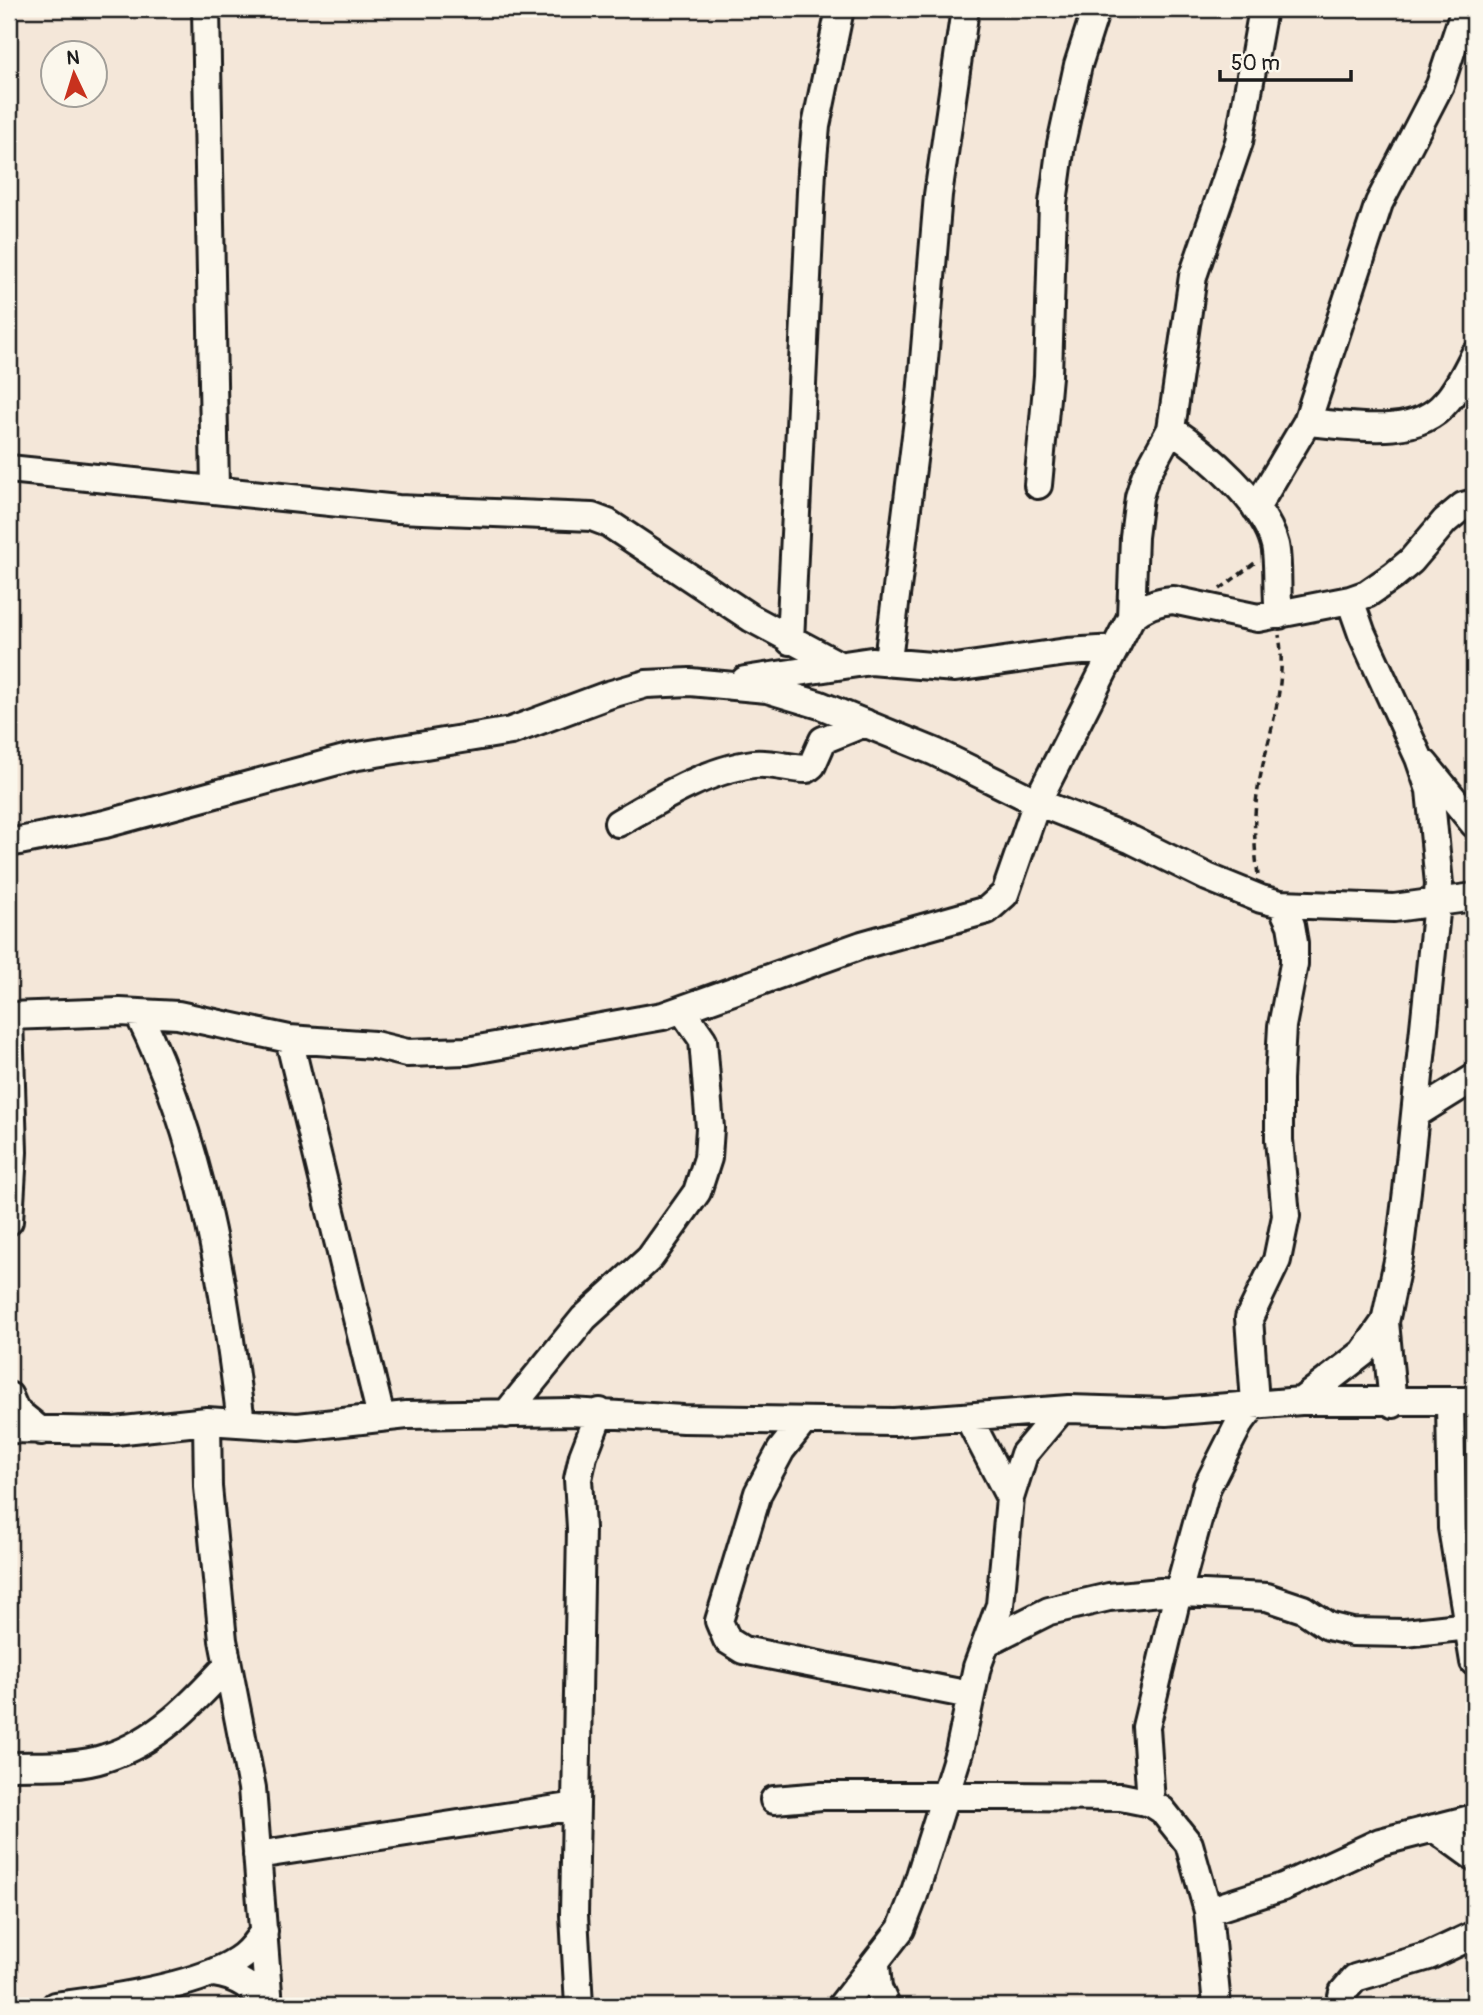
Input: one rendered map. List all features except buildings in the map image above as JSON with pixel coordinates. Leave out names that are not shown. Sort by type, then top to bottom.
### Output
[{"type":"street","points":[[206,9],[215,488]]},
{"type":"street","points":[[790,641],[812,170],[816,126],[840,9]]},
{"type":"street","points":[[888,660],[921,397],[938,195],[965,9]]},
{"type":"street","points":[[1038,485],[1048,376],[1054,203],[1059,156],[1078,65],[1096,9]]},
{"type":"street","points":[[9,1221],[13,1152],[9,1016],[138,1013],[178,1015],[289,1039],[374,1045],[407,1053],[439,1053],[509,1046],[683,1011],[735,988],[862,945],[987,910],[998,903],[1009,886],[1037,802],[1131,617],[1139,496],[1145,477],[1171,429],[1194,276],[1239,142],[1263,9]]},
{"type":"street","points":[[1256,508],[1307,422],[1379,203],[1440,85],[1465,9]]},
{"type":"street","points":[[1307,422],[1380,427],[1422,420],[1445,404],[1474,356]]},
{"type":"street","points":[[1171,429],[1221,470],[1256,508],[1275,544],[1279,615]]},
{"type":"street","points":[[9,469],[215,488],[398,509],[593,517],[608,523],[790,641],[838,665]]},
{"type":"street","points":[[1131,617],[1150,604],[1162,601],[1199,605],[1258,618],[1350,600],[1367,594],[1392,576],[1452,515],[1463,506],[1474,503]]},
{"type":"street","points":[[1350,600],[1362,634],[1419,758],[1430,790],[1439,904],[1399,1256],[1385,1322],[1393,1404]]},
{"type":"street","points":[[716,684],[888,660],[955,668],[1067,652],[1115,649]]},
{"type":"street","points":[[9,843],[105,824],[352,757],[511,731],[646,684],[662,682],[716,684],[791,695],[935,752],[1037,802],[1132,840],[1271,902],[1394,908],[1439,904],[1474,897]]},
{"type":"street","points":[[618,823],[655,801],[726,770],[754,764],[807,769],[812,765],[823,740],[865,723]]},
{"type":"street","points":[[1419,758],[1474,824]]},
{"type":"street","points":[[1151,1803],[1146,1727],[1178,1593],[1207,1488],[1239,1424],[1255,1404],[1249,1318],[1277,1260],[1286,1216],[1279,1140],[1279,1079],[1282,1026],[1294,964],[1294,943],[1291,925],[1271,902]]},
{"type":"street","points":[[506,1415],[584,1318],[650,1258],[697,1192],[708,1158],[710,1128],[703,1040],[683,1011]]},
{"type":"street","points":[[138,1013],[166,1073],[198,1168],[219,1261],[241,1423]]},
{"type":"street","points":[[289,1039],[381,1417]]},
{"type":"street","points":[[1416,1114],[1474,1078]]},
{"type":"street","points":[[1301,1401],[1363,1353],[1385,1322]]},
{"type":"street","points":[[9,1396],[15,1410],[41,1431]]},
{"type":"street","points":[[9,1429],[115,1431],[207,1422],[298,1427],[381,1417],[600,1412],[683,1419],[969,1419],[1060,1411],[1166,1412],[1301,1401],[1393,1404],[1462,1402],[1452,1528],[1471,1630],[1474,1662]]},
{"type":"street","points":[[841,2006],[876,1965],[901,1929],[946,1798],[959,1752],[970,1695],[1001,1596],[1010,1498],[1024,1454],[1060,1411]]},
{"type":"street","points":[[579,2006],[574,1953],[581,1528],[578,1479],[583,1456],[600,1412]]},
{"type":"street","points":[[969,1419],[1010,1498]]},
{"type":"street","points":[[804,1421],[781,1450],[758,1493],[719,1621],[727,1640],[743,1650],[970,1695]]},
{"type":"street","points":[[207,1422],[208,1487],[228,1665],[252,1788],[268,2006]]},
{"type":"street","points":[[987,1642],[1049,1611],[1149,1592],[1245,1595],[1283,1601],[1303,1609],[1328,1626],[1352,1632],[1471,1630]]},
{"type":"street","points":[[9,1766],[59,1765],[105,1759],[159,1733],[189,1707],[228,1665]]},
{"type":"street","points":[[774,1800],[822,1796],[1121,1797],[1151,1803],[1162,1810],[1189,1844],[1209,1911],[1217,2006]]},
{"type":"street","points":[[257,1855],[576,1806]]},
{"type":"street","points":[[1209,1911],[1283,1887],[1380,1842],[1474,1818]]},
{"type":"street","points":[[1434,1828],[1474,1857]]},
{"type":"street","points":[[55,2006],[125,1997],[214,1973],[243,1957],[264,1931]]},
{"type":"street","points":[[1340,2006],[1343,1992],[1355,1978],[1429,1956],[1474,1935]]},
{"type":"street","points":[[876,1965],[878,1988],[886,2006]]},
{"type":"street","points":[[214,1973],[235,1978],[249,1986],[268,2006]]},
{"type":"path","points":[[1199,605],[1247,570],[1275,544]]},
{"type":"path","points":[[1271,902],[1254,819],[1282,683],[1279,615]]}]
